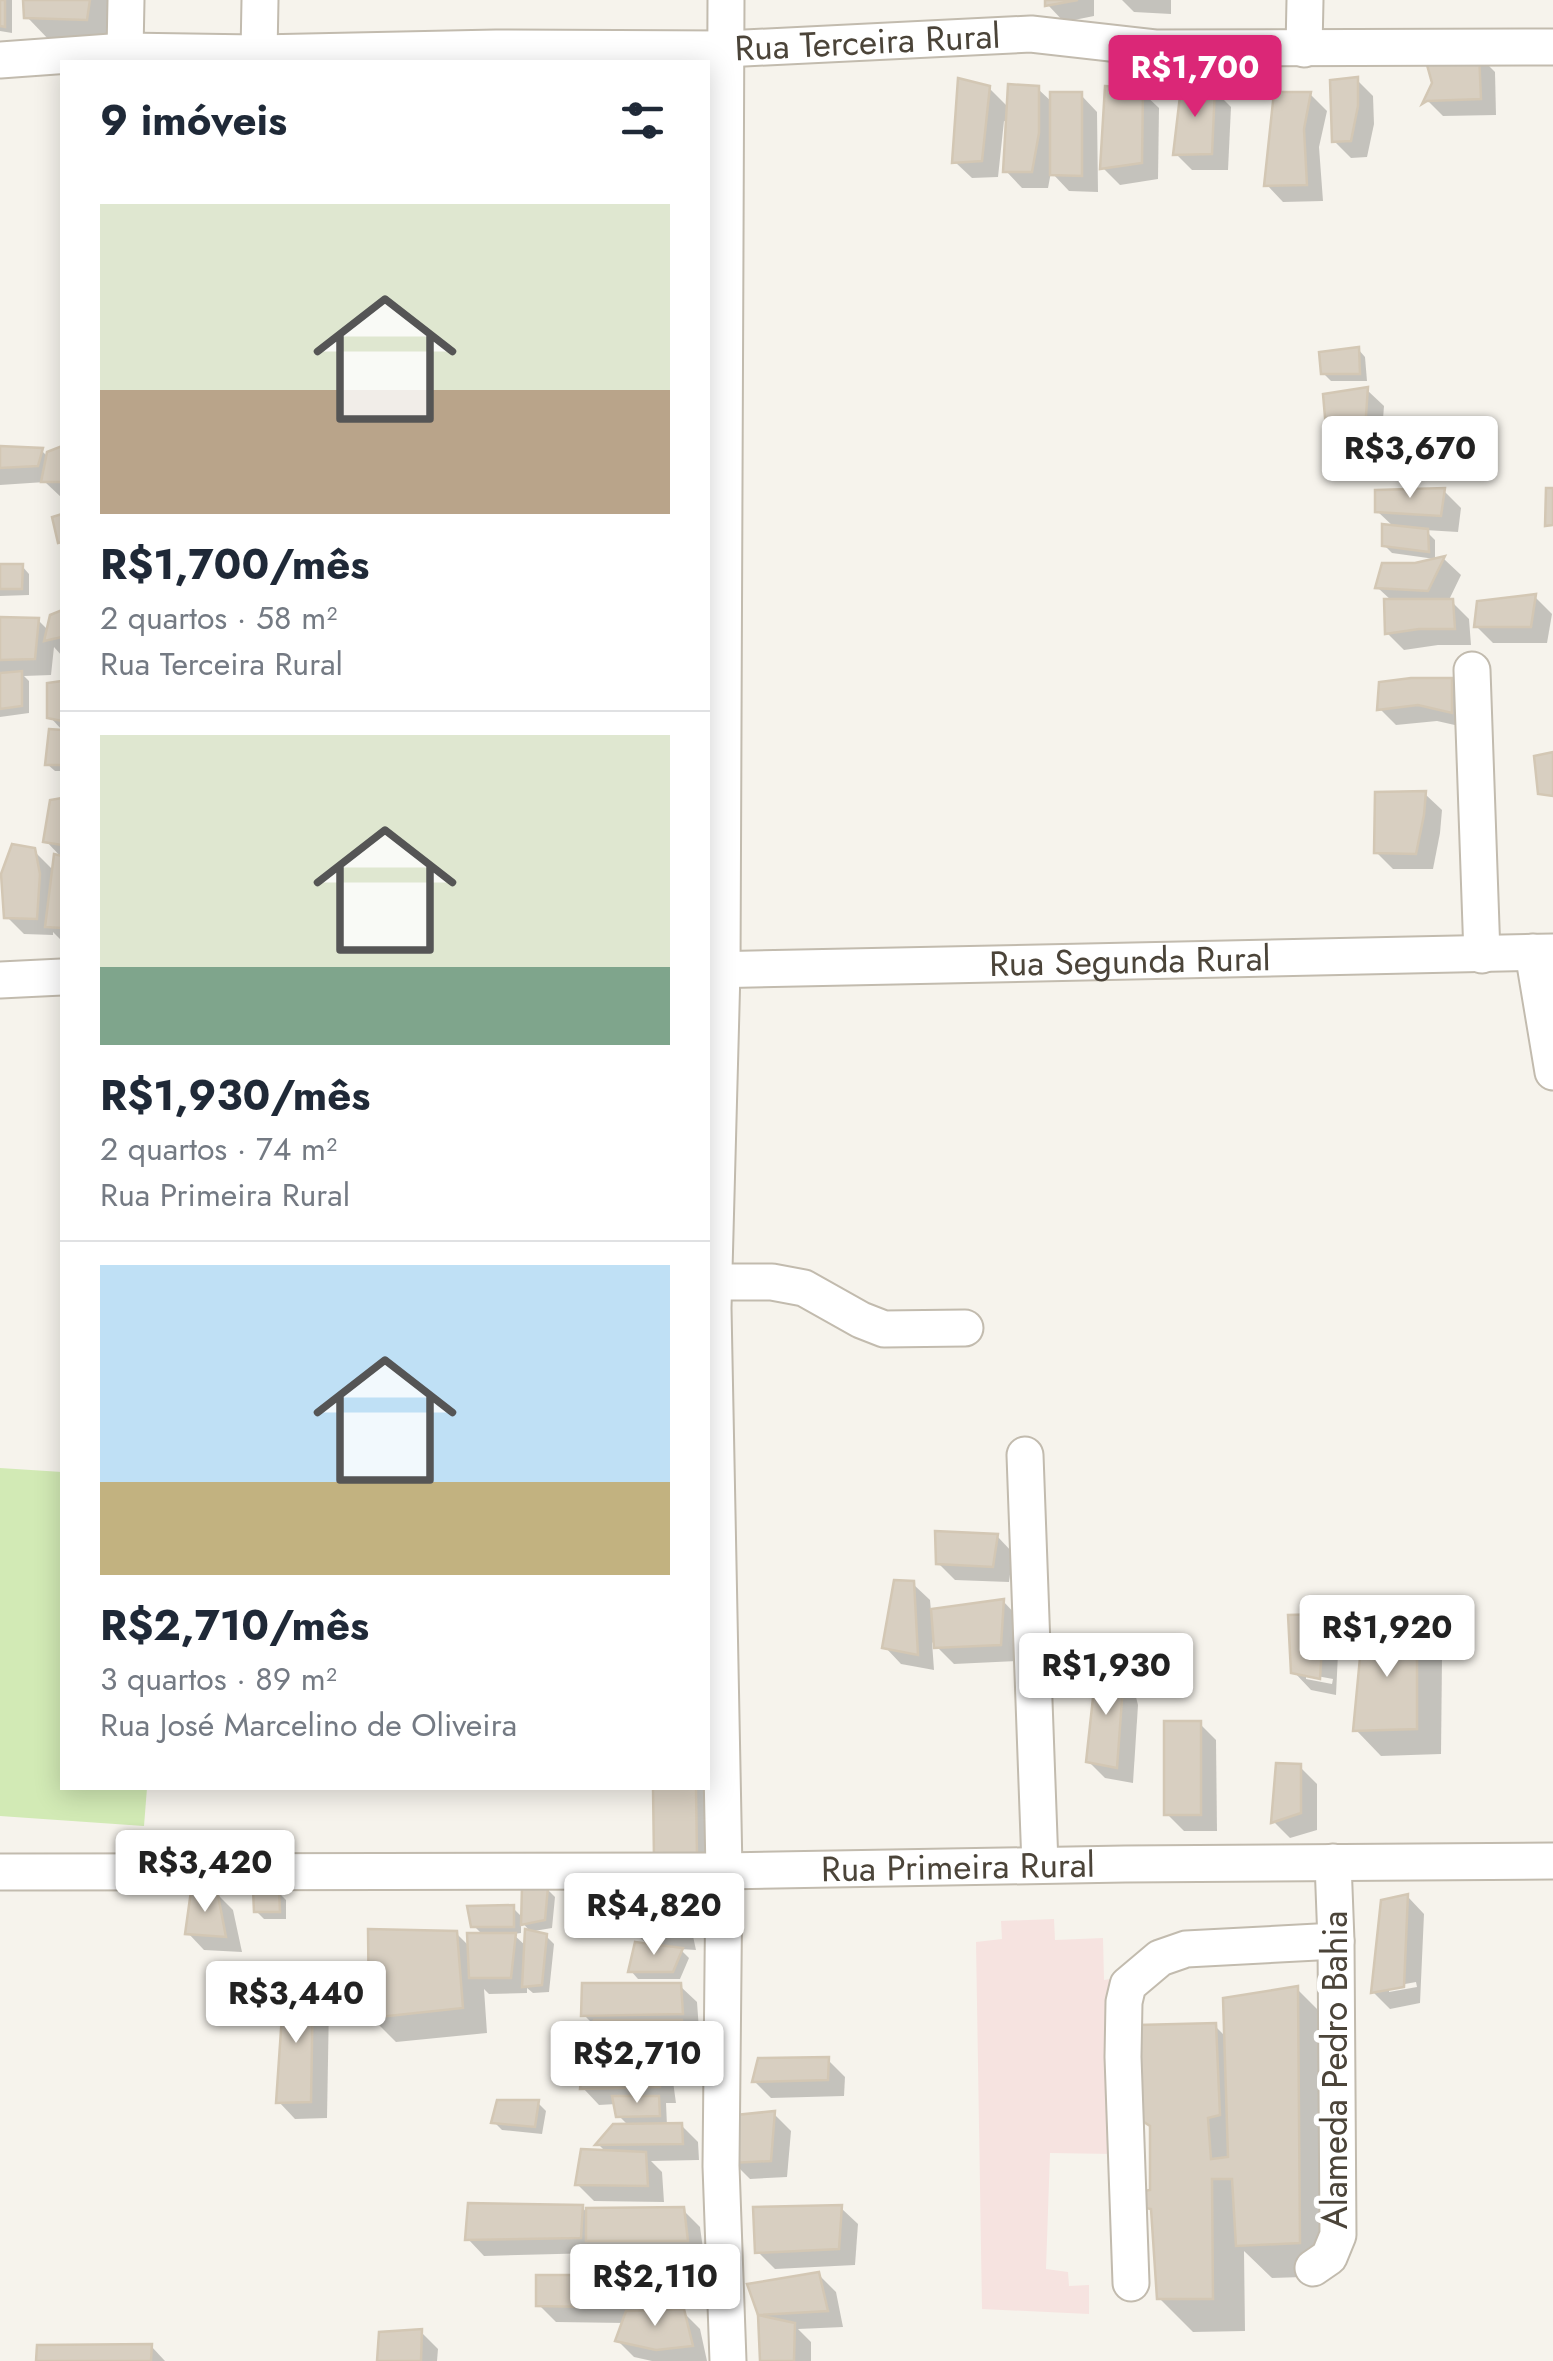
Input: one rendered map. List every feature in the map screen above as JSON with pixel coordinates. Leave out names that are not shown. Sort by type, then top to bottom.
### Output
[{"type":"street","points":[[125,50],[126,0]]},
{"type":"street","points":[[259,53],[260,0]]},
{"type":"street","points":[[726,0],[715,970],[724,1871],[721,2166],[728,2361]]},
{"type":"street","points":[[1304,0],[1304,48]]},
{"type":"street","name":"Rua Terceira Rural","points":[[0,60],[125,50],[161,58],[496,48],[725,49],[1030,34],[1155,48],[1553,48]]},
{"type":"street","points":[[1472,670],[1482,955]]},
{"type":"street","points":[[1543,952],[1553,1072]]},
{"type":"street","name":"Rua Segunda Rural","points":[[715,970],[1543,952]]},
{"type":"street","points":[[0,980],[60,977]]},
{"type":"street","points":[[718,1295],[772,1282],[804,1288],[884,1329],[965,1328]]},
{"type":"street","points":[[1024,1456],[1040,1865]]},
{"type":"street","name":"Rua Primeira Rural","points":[[0,1872],[724,1871],[1553,1861]]},
{"type":"street","name":"Alameda Pedro Bahia","points":[[1313,2268],[1329,2258],[1338,2235],[1334,1862]]},
{"type":"street","points":[[1131,2282],[1123,2057],[1128,1985],[1160,1958],[1186,1949],[1336,1941]]},
{"type":"shaded area","points":[[1054,1919],[1055,1940],[1103,1938],[1104,1980],[1117,1978],[1117,2002],[1105,2008],[1114,2154],[1050,2153],[1046,2269],[1068,2272],[1069,2286],[1089,2285],[1089,2314],[982,2309],[976,1942],[1002,1939],[1001,1921]]},
{"type":"green space","points":[[0,1468],[60,1472],[60,1790],[147,1790],[144,1826],[0,1816]]},
{"type":"building","points":[[0,0],[5,0],[5,27],[0,26]]},
{"type":"building","points":[[23,0],[90,0],[87,20],[24,18]]},
{"type":"building","points":[[1045,0],[1078,0],[1045,6]]},
{"type":"building","points":[[1479,52],[1481,99],[1422,104],[1432,83],[1427,65]]},
{"type":"building","points":[[1358,77],[1358,106],[1351,141],[1332,142],[1330,80]]},
{"type":"building","points":[[958,78],[990,86],[982,161],[952,163]]},
{"type":"building","points":[[1182,79],[1215,88],[1212,154],[1173,155]]},
{"type":"building","points":[[1008,84],[1039,86],[1039,133],[1032,172],[1003,172]]},
{"type":"building","points":[[1105,86],[1143,89],[1142,163],[1100,169]]},
{"type":"building","points":[[1050,92],[1082,92],[1082,176],[1050,175]]},
{"type":"building","points":[[1274,92],[1311,92],[1304,129],[1307,185],[1264,186]]},
{"type":"building","points":[[1359,347],[1360,374],[1321,374],[1319,352]]},
{"type":"building","points":[[1368,387],[1365,430],[1326,429],[1323,394]]},
{"type":"building","points":[[0,446],[43,448],[38,466],[0,468]]},
{"type":"building","points":[[60,447],[60,482],[41,482],[47,452]]},
{"type":"building","points":[[1445,488],[1441,516],[1375,512],[1375,490]]},
{"type":"building","points":[[1546,488],[1553,488],[1553,525],[1545,526]]},
{"type":"building","points":[[60,515],[60,542],[58,543],[52,517]]},
{"type":"building","points":[[1382,524],[1428,529],[1429,552],[1382,546]]},
{"type":"building","points":[[1445,556],[1428,591],[1375,588],[1382,563],[1415,563]]},
{"type":"building","points":[[0,564],[23,564],[22,589],[0,589]]},
{"type":"building","points":[[1536,594],[1531,627],[1474,627],[1477,601]]},
{"type":"building","points":[[1384,599],[1453,599],[1455,629],[1385,634]]},
{"type":"building","points":[[60,611],[60,637],[44,641],[50,615]]},
{"type":"building","points":[[0,617],[39,618],[35,659],[0,660]]},
{"type":"building","points":[[22,671],[22,706],[0,709],[0,673]]},
{"type":"building","points":[[1452,678],[1452,713],[1418,705],[1377,710],[1379,682]]},
{"type":"building","points":[[60,681],[60,721],[47,718],[47,683]]},
{"type":"building","points":[[49,729],[60,730],[60,765],[45,765]]},
{"type":"building","points":[[1553,752],[1553,796],[1538,794],[1534,756]]},
{"type":"building","points":[[1426,791],[1416,854],[1374,853],[1375,792]]},
{"type":"building","points":[[60,798],[60,845],[43,842],[50,800]]},
{"type":"building","points":[[12,844],[35,848],[40,874],[37,919],[4,918],[1,874]]},
{"type":"building","points":[[54,854],[60,856],[60,928],[45,927]]},
{"type":"building","points":[[935,1531],[998,1534],[993,1567],[936,1564]]},
{"type":"building","points":[[894,1580],[914,1581],[918,1655],[882,1648]]},
{"type":"building","points":[[1004,1599],[1001,1645],[934,1648],[931,1609]]},
{"type":"building","points":[[1324,1614],[1320,1679],[1291,1673],[1288,1615]]},
{"type":"building","points":[[1363,1626],[1417,1630],[1417,1729],[1353,1731]]},
{"type":"building","points":[[1117,1665],[1123,1686],[1117,1768],[1086,1762],[1096,1670]]},
{"type":"building","points":[[1164,1721],[1201,1721],[1201,1815],[1164,1815]]},
{"type":"building","points":[[1276,1763],[1301,1764],[1301,1813],[1271,1823]]},
{"type":"building","points":[[653,1790],[696,1790],[697,1857],[654,1859]]},
{"type":"building","points":[[522,1886],[548,1887],[545,1920],[521,1925]]},
{"type":"building","points":[[217,1890],[226,1937],[185,1934],[191,1891]]},
{"type":"building","points":[[253,1890],[279,1890],[280,1912],[254,1912]]},
{"type":"building","points":[[639,1893],[672,1893],[681,1934],[632,1932]]},
{"type":"building","points":[[1408,1894],[1404,1987],[1371,1993],[1381,1900]]},
{"type":"building","points":[[514,1905],[514,1927],[471,1927],[467,1906]]},
{"type":"building","points":[[368,1929],[457,1931],[463,2008],[369,2018]]},
{"type":"building","points":[[525,1929],[547,1934],[542,1985],[522,1987]]},
{"type":"building","points":[[467,1933],[516,1933],[511,1978],[469,1978]]},
{"type":"building","points":[[635,1942],[683,1948],[673,1972],[628,1972]]},
{"type":"building","points":[[582,1983],[681,1983],[683,2014],[581,2016]]},
{"type":"building","points":[[313,1985],[311,2102],[276,2103],[284,1986]]},
{"type":"building","points":[[1298,1986],[1300,2243],[1236,2246],[1232,2179],[1212,2179],[1213,2299],[1157,2299],[1151,2209],[1145,2208],[1144,2191],[1150,2190],[1150,2126],[1141,2120],[1138,2025],[1216,2023],[1220,2115],[1208,2118],[1211,2159],[1228,2157],[1223,1998]]},
{"type":"building","points":[[594,2020],[682,2020],[683,2040],[584,2039]]},
{"type":"building","points":[[585,2047],[655,2047],[660,2087],[580,2089]]},
{"type":"building","points":[[829,2057],[828,2080],[752,2082],[758,2058]]},
{"type":"building","points":[[612,2096],[659,2096],[660,2116],[616,2117]]},
{"type":"building","points":[[497,2100],[539,2100],[535,2127],[491,2123]]},
{"type":"building","points":[[775,2111],[771,2161],[731,2163],[736,2115]]},
{"type":"building","points":[[682,2123],[683,2144],[595,2145],[613,2124]]},
{"type":"building","points":[[581,2149],[646,2152],[648,2186],[575,2185]]},
{"type":"building","points":[[468,2203],[583,2205],[581,2238],[465,2240]]},
{"type":"building","points":[[842,2205],[839,2249],[755,2253],[753,2207]]},
{"type":"building","points":[[684,2207],[688,2241],[586,2241],[586,2208]]},
{"type":"building","points":[[819,2272],[828,2311],[758,2315],[747,2284]]},
{"type":"building","points":[[536,2275],[653,2275],[650,2308],[536,2306]]},
{"type":"building","points":[[684,2309],[693,2346],[656,2350],[615,2341],[626,2311]]},
{"type":"building","points":[[758,2315],[795,2323],[794,2361],[760,2361]]},
{"type":"building","points":[[422,2329],[421,2361],[377,2361],[379,2332]]},
{"type":"building","points":[[152,2344],[151,2361],[36,2361],[37,2345]]}]
